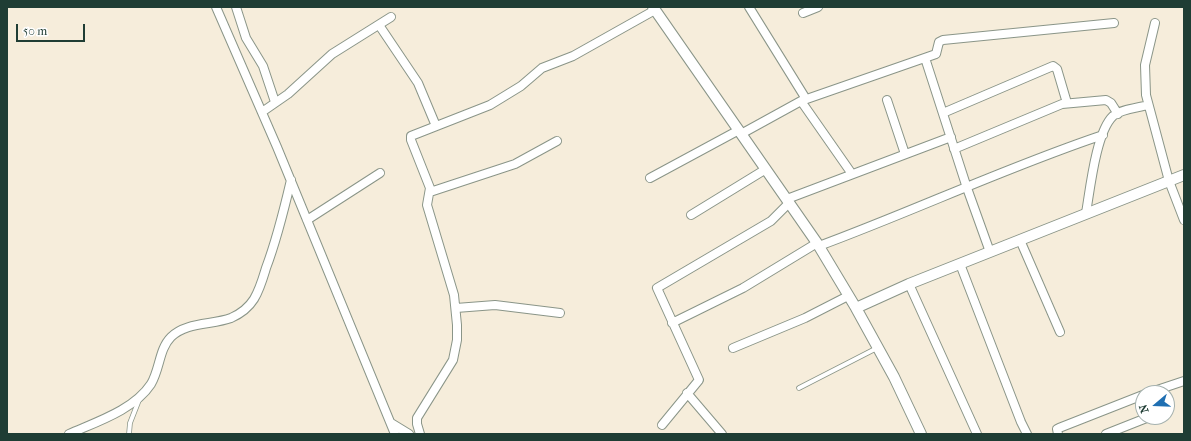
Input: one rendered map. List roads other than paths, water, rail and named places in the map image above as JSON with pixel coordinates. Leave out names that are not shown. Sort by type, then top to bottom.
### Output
[{"type":"street","points":[[216,7],[291,180],[395,434]]},
{"type":"street","points":[[236,7],[246,38],[263,66],[275,102]]},
{"type":"street","points":[[749,7],[803,100],[852,174]]},
{"type":"street","points":[[803,12],[818,7]]},
{"type":"street","points":[[420,434],[417,418],[449,368],[455,352],[457,340],[456,308],[448,274],[426,203],[430,192],[410,138],[415,134],[490,105],[520,86],[542,68],[573,56],[654,8],[818,245],[878,347],[921,434]]},
{"type":"street","points":[[262,112],[288,94],[332,54],[391,17]]},
{"type":"street","points":[[650,178],[803,100],[937,53],[939,42],[946,39],[1114,23]]},
{"type":"street","points":[[1155,23],[1145,65],[1144,80],[1148,105],[1169,181],[1184,220]]},
{"type":"street","points":[[379,25],[414,78],[436,126]]},
{"type":"street","points":[[925,58],[967,188],[990,252]]},
{"type":"street","points":[[943,113],[1053,66],[1057,69],[1067,103]]},
{"type":"street","points":[[887,100],[905,154]]},
{"type":"street","points":[[954,149],[1067,103],[1106,100],[1111,103],[1118,114]]},
{"type":"street","points":[[1086,213],[1094,162],[1103,135],[1112,118],[1118,114],[1148,105]]},
{"type":"street","points":[[672,323],[743,288],[818,245],[885,222],[1060,149],[1103,135]]},
{"type":"street","points":[[662,425],[696,384],[699,378],[672,323],[657,288],[771,221],[788,201],[852,174],[951,137]]},
{"type":"street","points":[[430,192],[515,164],[557,141]]},
{"type":"street","points":[[691,215],[766,169]]},
{"type":"street","points":[[307,220],[380,173]]},
{"type":"street","points":[[856,308],[908,284],[1184,175]]},
{"type":"street","points":[[69,434],[112,414],[140,395],[151,384],[164,348],[171,337],[183,329],[232,317],[246,308],[254,300],[280,229],[291,180]]},
{"type":"street","points":[[1020,240],[1060,332]]},
{"type":"street","points":[[960,264],[1020,422],[1027,434]]},
{"type":"street","points":[[908,284],[977,434]]},
{"type":"street","points":[[733,348],[805,318],[848,296]]},
{"type":"street","points":[[456,308],[495,305],[560,313]]},
{"type":"street","points":[[1172,385],[1184,381]]},
{"type":"street","points":[[687,393],[722,434]]},
{"type":"street","points":[[1058,434],[1057,430],[1059,428],[1135,398]]},
{"type":"street","points":[[391,423],[409,434]]},
{"type":"street","points":[[1106,434],[1135,423]]},
{"type":"lane","points":[[799,388],[878,347]]},
{"type":"lane","points":[[129,434],[130,423],[140,395]]}]
